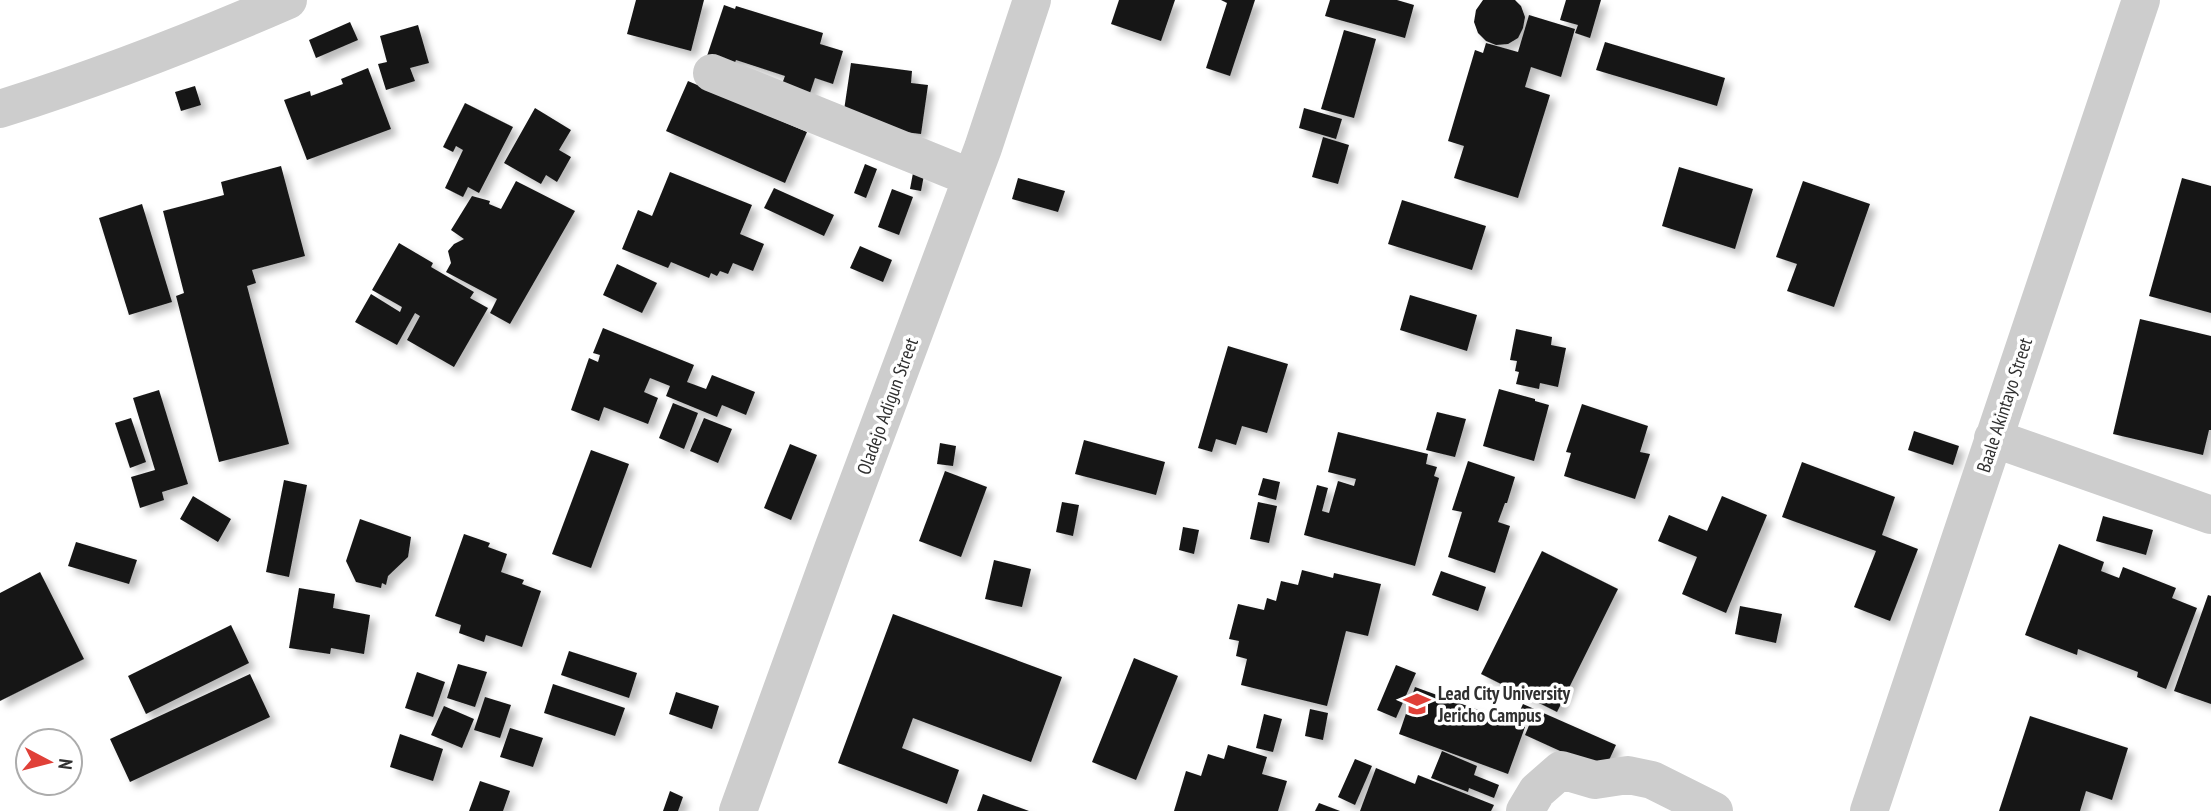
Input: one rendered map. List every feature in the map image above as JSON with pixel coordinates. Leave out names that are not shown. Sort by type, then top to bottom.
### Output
[{"type":"street","points":[[0,109],[74,85],[288,0]]},
{"type":"street","name":"Oladejo Adigun Street","points":[[738,811],[972,178],[1032,0]]},
{"type":"street","name":"Baale Akintayo Street","points":[[1869,811],[2141,0]]},
{"type":"street","points":[[712,73],[972,178]]},
{"type":"street","points":[[1993,438],[2211,515]]},
{"type":"street","points":[[1525,811],[1537,791],[1561,770],[1595,780],[1628,775],[1652,780],[1714,811]]},
{"type":"building","points":[[636,0],[704,0],[691,51],[627,34]]},
{"type":"building","points":[[1119,0],[1175,0],[1161,41],[1111,24]]},
{"type":"building","points":[[1221,0],[1255,0],[1230,76],[1206,68],[1227,3]]},
{"type":"building","points":[[1330,0],[1397,0],[1414,5],[1405,38],[1325,16]]},
{"type":"building","points":[[1483,0],[1515,0],[1521,6],[1525,17],[1518,38],[1508,44],[1496,45],[1486,41],[1478,33],[1474,22],[1476,10]]},
{"type":"building","points":[[1566,0],[1601,0],[1590,38],[1575,33],[1578,25],[1560,20]]},
{"type":"building","points":[[724,5],[735,9],[736,6],[823,33],[820,44],[843,51],[833,84],[815,78],[810,93],[782,84],[785,76],[736,60],[734,65],[707,56]]},
{"type":"building","points":[[1529,15],[1575,29],[1561,77],[1531,67],[1525,87],[1550,95],[1518,198],[1454,178],[1464,146],[1448,141],[1475,50],[1483,53],[1486,43],[1518,52]]},
{"type":"building","points":[[350,22],[358,40],[316,58],[309,40]]},
{"type":"building","points":[[418,25],[429,63],[410,68],[415,81],[386,90],[378,64],[387,62],[380,36]]},
{"type":"building","points":[[1344,30],[1376,39],[1354,118],[1321,109]]},
{"type":"building","points":[[1605,42],[1725,78],[1717,106],[1596,70]]},
{"type":"building","points":[[851,63],[912,71],[911,83],[928,85],[921,134],[872,128],[843,117]]},
{"type":"building","points":[[368,68],[391,129],[307,160],[284,100],[310,91],[311,96],[343,84],[341,79]]},
{"type":"building","points":[[688,81],[807,132],[785,183],[666,131]]},
{"type":"building","points":[[195,86],[201,105],[181,111],[175,92]]},
{"type":"building","points":[[465,103],[513,127],[479,193],[468,187],[463,197],[445,188],[463,150],[456,146],[453,152],[443,147]]},
{"type":"building","points":[[535,108],[571,130],[559,150],[571,157],[557,182],[546,175],[541,184],[504,163]]},
{"type":"building","points":[[1304,108],[1342,119],[1336,139],[1299,128]]},
{"type":"building","points":[[1323,137],[1349,145],[1338,184],[1312,177]]},
{"type":"building","points":[[865,164],[877,169],[866,198],[854,193]]},
{"type":"building","points":[[281,166],[305,256],[252,270],[256,283],[247,286],[289,444],[219,462],[176,296],[184,293],[163,211],[224,195],[221,182]]},
{"type":"building","points":[[1679,167],[1753,189],[1735,249],[1662,226]]},
{"type":"building","points":[[670,172],[752,205],[740,234],[764,244],[753,271],[733,263],[728,274],[720,271],[717,276],[711,273],[709,278],[671,262],[668,268],[622,249],[638,210],[652,216]]},
{"type":"building","points":[[913,173],[924,175],[921,191],[910,189]]},
{"type":"building","points":[[1018,178],[1065,191],[1058,212],[1012,199]]},
{"type":"building","points":[[2182,178],[2211,186],[2211,313],[2149,296]]},
{"type":"building","points":[[516,181],[575,211],[510,324],[490,313],[497,299],[446,272],[451,263],[448,251],[464,239],[451,230],[472,196],[490,201],[489,204],[501,209]]},
{"type":"building","points":[[1803,181],[1870,204],[1834,307],[1787,291],[1797,264],[1776,257]]},
{"type":"building","points":[[774,188],[834,215],[824,236],[764,208]]},
{"type":"building","points":[[892,189],[913,197],[899,235],[878,227]]},
{"type":"building","points":[[1402,200],[1486,226],[1472,270],[1388,244]]},
{"type":"building","points":[[142,204],[172,302],[129,315],[99,218]]},
{"type":"building","points":[[399,243],[433,263],[431,267],[474,292],[470,298],[488,308],[454,367],[407,340],[420,316],[415,313],[397,345],[355,322],[371,294],[400,312],[402,307],[372,290]]},
{"type":"building","points":[[860,246],[892,260],[883,282],[850,268]]},
{"type":"building","points":[[617,264],[657,283],[642,313],[603,295]]},
{"type":"building","points":[[1410,295],[1477,315],[1467,351],[1400,330]]},
{"type":"building","points":[[2140,319],[2211,336],[2211,430],[2203,455],[2113,434]]},
{"type":"building","points":[[603,328],[694,365],[687,382],[706,389],[712,375],[755,392],[746,415],[722,405],[717,417],[666,396],[670,386],[650,378],[644,392],[658,398],[648,424],[604,407],[599,421],[571,410],[589,358],[598,362],[600,355],[593,353]]},
{"type":"building","points":[[1516,329],[1552,337],[1551,345],[1566,348],[1558,387],[1540,383],[1539,389],[1516,384],[1519,372],[1515,371],[1517,361],[1510,360]]},
{"type":"building","points":[[1228,346],[1288,364],[1267,433],[1242,426],[1236,445],[1216,439],[1212,452],[1198,448]]},
{"type":"building","points":[[1499,389],[1549,405],[1534,461],[1483,446]]},
{"type":"building","points":[[159,390],[188,484],[162,492],[164,500],[140,508],[131,477],[155,470],[133,398]]},
{"type":"building","points":[[673,403],[698,413],[684,449],[659,438]]},
{"type":"building","points":[[1582,404],[1648,426],[1640,452],[1650,454],[1635,499],[1564,476],[1571,453],[1566,452]]},
{"type":"building","points":[[1437,412],[1466,419],[1455,457],[1426,450]]},
{"type":"building","points":[[131,418],[146,462],[130,468],[115,423]]},
{"type":"building","points":[[704,418],[732,429],[718,463],[690,451]]},
{"type":"building","points":[[1914,431],[1959,446],[1953,465],[1908,450]]},
{"type":"building","points":[[1338,432],[1428,454],[1426,464],[1437,467],[1434,476],[1439,478],[1415,566],[1304,535],[1317,485],[1328,488],[1322,511],[1329,513],[1338,481],[1354,486],[1356,479],[1328,472]]},
{"type":"building","points":[[1084,440],[1165,462],[1156,495],[1075,474]]},
{"type":"building","points":[[940,443],[956,446],[953,466],[937,464]]},
{"type":"building","points":[[790,444],[817,455],[791,520],[764,508]]},
{"type":"building","points":[[591,450],[629,464],[591,568],[552,554]]},
{"type":"building","points":[[1468,461],[1515,477],[1498,522],[1510,526],[1495,573],[1448,557],[1462,512],[1452,510]]},
{"type":"building","points":[[1802,462],[1895,497],[1882,535],[1918,549],[1890,621],[1854,607],[1876,551],[1782,517]]},
{"type":"building","points":[[945,471],[987,487],[961,557],[919,541]]},
{"type":"building","points":[[1263,478],[1280,482],[1276,500],[1258,495]]},
{"type":"building","points":[[284,480],[307,485],[289,577],[266,572]]},
{"type":"building","points":[[193,496],[231,519],[218,542],[180,519]]},
{"type":"building","points":[[1722,496],[1767,515],[1726,613],[1682,594],[1697,557],[1658,541],[1669,515],[1707,531]]},
{"type":"building","points":[[1062,502],[1079,505],[1073,536],[1056,532]]},
{"type":"building","points":[[1258,502],[1277,506],[1269,543],[1250,539]]},
{"type":"building","points":[[2103,516],[2153,530],[2146,555],[2096,541]]},
{"type":"building","points":[[360,519],[411,537],[408,557],[388,576],[386,585],[382,583],[381,588],[356,582],[346,561]]},
{"type":"building","points":[[1183,527],[1199,530],[1194,554],[1179,550]]},
{"type":"building","points":[[464,534],[490,543],[488,547],[507,554],[501,572],[524,580],[522,584],[541,591],[522,647],[486,635],[484,642],[459,633],[461,625],[435,616]]},
{"type":"building","points":[[76,542],[137,560],[129,584],[68,566]]},
{"type":"building","points":[[2059,544],[2104,562],[2101,571],[2119,578],[2123,567],[2176,588],[2172,598],[2197,608],[2166,689],[2137,677],[2138,672],[2078,649],[2077,655],[2025,635]]},
{"type":"building","points":[[1542,551],[1618,589],[1557,712],[1481,674]]},
{"type":"building","points":[[994,560],[1031,569],[1022,607],[985,599]]},
{"type":"building","points":[[1302,570],[1333,578],[1334,573],[1381,584],[1368,636],[1346,631],[1327,706],[1241,685],[1247,659],[1236,656],[1239,641],[1229,639],[1238,604],[1264,610],[1267,598],[1276,601],[1281,581],[1298,585]]},
{"type":"building","points":[[1441,571],[1486,587],[1478,611],[1432,595]]},
{"type":"building","points":[[40,572],[84,659],[0,701],[0,593]]},
{"type":"building","points":[[299,588],[335,594],[333,608],[370,615],[364,654],[331,648],[330,654],[289,648]]},
{"type":"building","points":[[2208,595],[2211,596],[2211,704],[2174,691]]},
{"type":"building","points":[[1740,606],[1782,614],[1776,643],[1735,634]]},
{"type":"building","points":[[893,614],[1062,677],[1031,762],[913,718],[902,748],[959,770],[947,804],[838,763]]},
{"type":"building","points":[[231,625],[249,663],[146,714],[128,676]]},
{"type":"building","points":[[569,651],[637,673],[629,698],[561,675]]},
{"type":"building","points":[[1134,658],[1178,676],[1136,780],[1092,762]]},
{"type":"building","points":[[458,664],[487,672],[475,707],[447,698]]},
{"type":"building","points":[[1396,665],[1416,673],[1396,718],[1377,710]]},
{"type":"building","points":[[417,672],[445,682],[433,717],[405,708]]},
{"type":"building","points":[[250,674],[270,717],[130,782],[110,739]]},
{"type":"building","points":[[553,684],[625,708],[615,736],[544,713]]},
{"type":"building","points":[[1415,687],[1525,727],[1508,774],[1399,734]]},
{"type":"building","points":[[676,692],[719,706],[712,729],[669,714]]},
{"type":"building","points":[[485,697],[511,705],[500,738],[474,730]]},
{"type":"building","points":[[1523,704],[1616,745],[1604,771],[1525,735],[1530,723],[1517,717]]},
{"type":"building","points":[[444,706],[474,719],[462,748],[431,735]]},
{"type":"building","points":[[1310,709],[1328,713],[1323,740],[1305,736]]},
{"type":"building","points":[[1264,714],[1282,719],[1273,752],[1256,748]]},
{"type":"building","points":[[2030,716],[2128,748],[2112,800],[2086,791],[2080,811],[1999,811]]},
{"type":"building","points":[[510,728],[543,738],[533,767],[500,757]]},
{"type":"building","points":[[400,734],[443,749],[433,781],[390,767]]},
{"type":"building","points":[[1228,745],[1267,757],[1262,774],[1287,781],[1278,811],[1174,811],[1186,771],[1201,776],[1208,754],[1224,759]]},
{"type":"building","points":[[1442,751],[1477,766],[1474,775],[1499,785],[1494,798],[1469,788],[1468,792],[1431,778]]},
{"type":"building","points":[[1355,759],[1372,766],[1355,805],[1338,797]]},
{"type":"building","points":[[1376,768],[1415,784],[1418,775],[1494,805],[1491,811],[1360,811]]},
{"type":"building","points":[[480,781],[510,791],[503,811],[469,811]]},
{"type":"building","points":[[670,791],[683,797],[678,811],[663,811]]},
{"type":"building","points":[[983,794],[1029,811],[977,811]]},
{"type":"building","points":[[1319,803],[1340,811],[1315,811]]},
{"type":"place","name":"Lead City University Jericho Campus","points":[[1417,704]]}]
